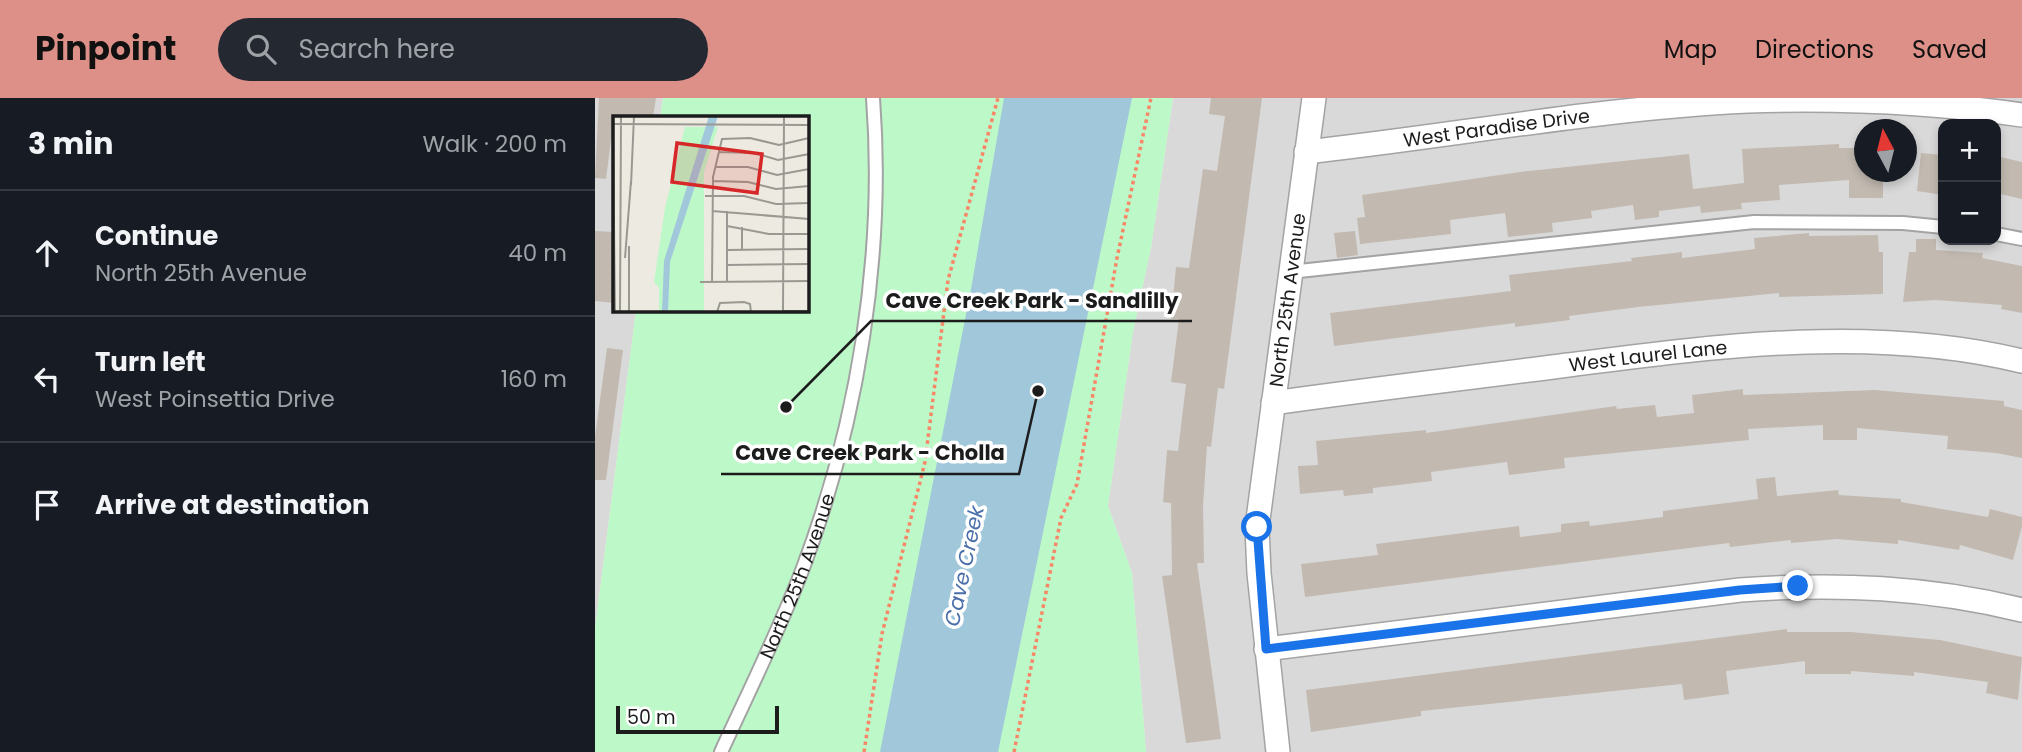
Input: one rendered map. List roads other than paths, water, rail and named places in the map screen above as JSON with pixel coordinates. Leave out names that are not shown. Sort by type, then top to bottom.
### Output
[{"type":"street","name":"North 25th Avenue","points":[[1278,752],[1266,649],[1257,527],[1314,98]]},
{"type":"street","name":"West Paradise Drive","points":[[1306,152],[1676,106],[1748,101],[1899,101],[2022,115]]},
{"type":"street","name":"West Laurel Lane","points":[[1273,403],[1683,351],[1769,343],[1898,344],[2022,361]]},
{"type":"street","points":[[1266,649],[1740,590],[1798,586],[1851,585],[1921,590],[2022,610]]},
{"type":"lane","name":"North 25th Avenue","points":[[721,752],[776,634],[803,566],[839,453],[863,327],[872,237],[873,98]]},
{"type":"lane","points":[[1290,272],[1754,222],[1903,223],[1938,226]]},
{"type":"lane","points":[[2001,235],[2022,239]]},
{"type":"water","name":"Cave Creek","points":[[1004,98],[1132,98],[998,752],[880,752],[971,289]]},
{"type":"place","name":"Cave Creek Park - Cholla","points":[[1038,391]]},
{"type":"place","name":"Cave Creek Park - Sandlilly","points":[[786,407]]}]
